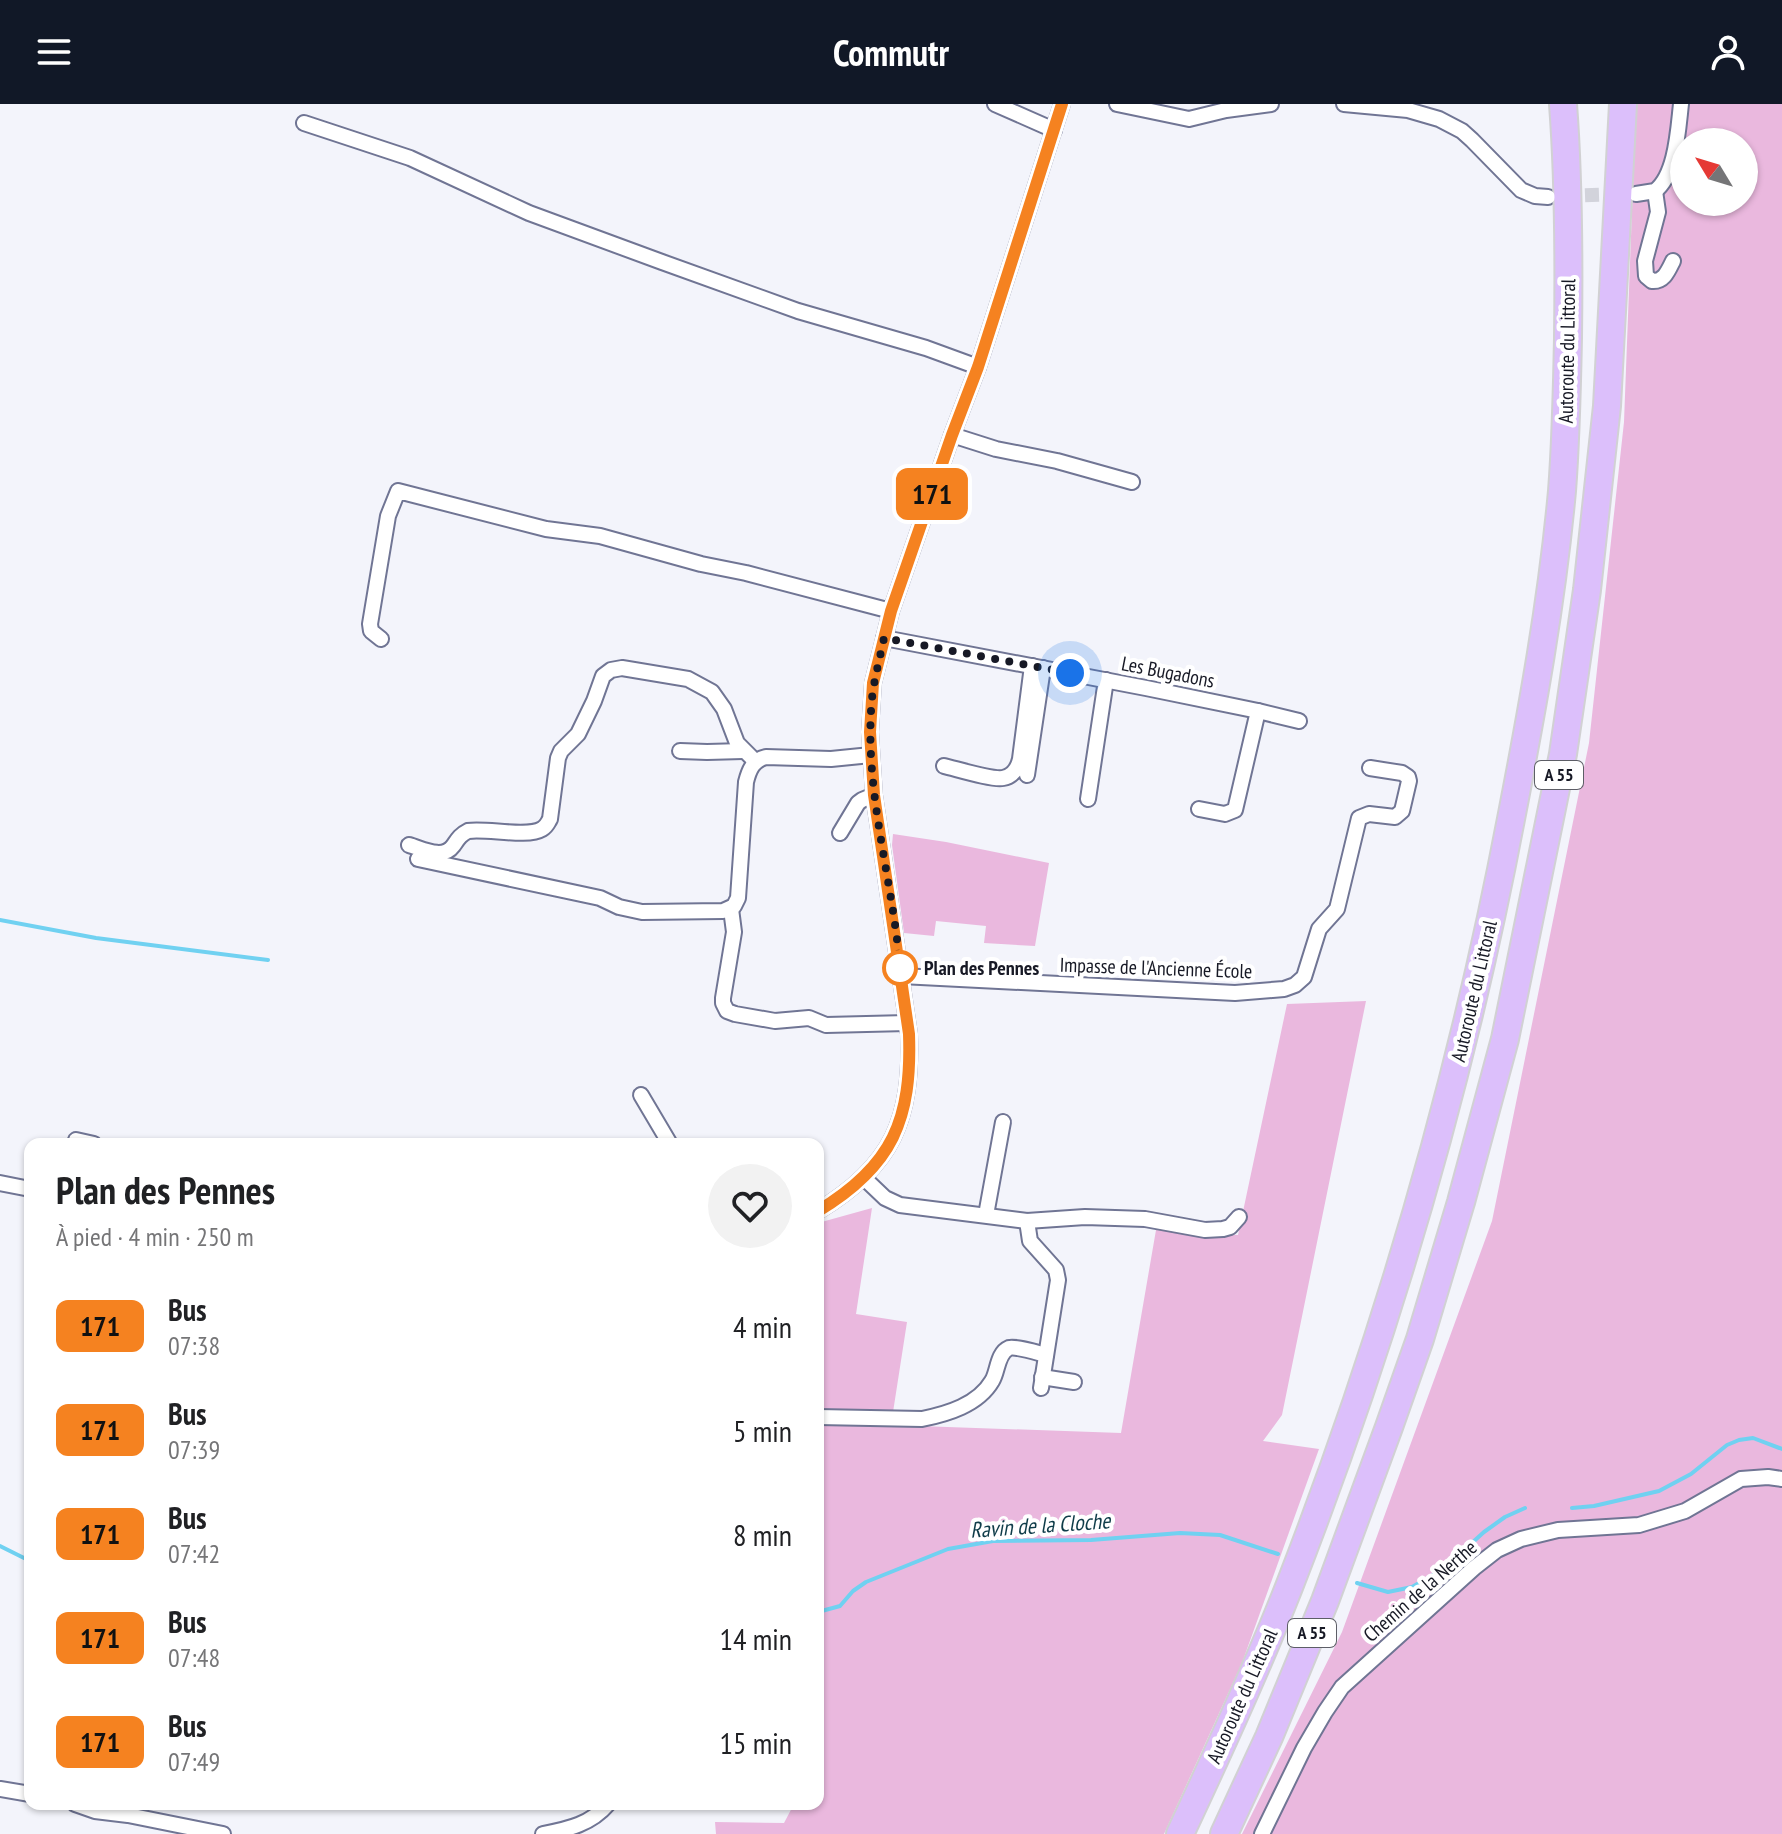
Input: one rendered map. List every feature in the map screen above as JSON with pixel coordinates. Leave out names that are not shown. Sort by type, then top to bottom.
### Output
[{"type":"highway","name":"Autoroute du Littoral","points":[[1180,1834],[1288,1589],[1382,1327],[1426,1184],[1465,1036],[1497,896],[1528,732],[1562,489],[1569,268],[1563,104]]},
{"type":"highway","name":"Autoroute du Littoral","points":[[1224,1834],[1269,1737],[1325,1601],[1395,1413],[1461,1202],[1505,1039],[1563,754],[1587,590],[1607,406],[1623,104]]},
{"type":"street","points":[[995,104],[1054,130]]},
{"type":"street","points":[[824,1203],[864,1178],[886,1150],[902,1114],[908,1088],[907,1023],[874,795],[871,755],[873,683],[891,611],[978,367],[1062,104]]},
{"type":"street","points":[[1117,104],[1189,119],[1271,104]]},
{"type":"street","points":[[1344,104],[1408,110],[1439,119],[1462,131],[1521,190],[1548,197]]},
{"type":"street","points":[[1636,194],[1655,191],[1664,183],[1674,152],[1681,104]]},
{"type":"street","points":[[304,123],[410,158],[529,213],[662,262],[798,311],[926,348],[978,367]]},
{"type":"street","points":[[1655,191],[1658,212],[1645,261],[1646,276],[1652,281],[1660,280],[1673,261]]},
{"type":"street","points":[[952,435],[996,449],[1057,461],[1132,482]]},
{"type":"street","points":[[381,639],[371,631],[370,624],[388,516],[398,491],[546,529],[600,536],[891,611]]},
{"type":"street","name":"Les Bugadons","points":[[884,638],[1299,721]]},
{"type":"street","points":[[944,766],[997,778],[1014,772],[1020,759],[1037,667]]},
{"type":"street","points":[[1027,775],[1037,667]]},
{"type":"street","points":[[409,845],[443,853],[451,849],[462,833],[468,831],[528,832],[542,829],[548,824],[561,751],[578,734],[603,676],[616,668],[688,679],[712,692],[724,709],[743,751],[756,762]]},
{"type":"street","points":[[1088,799],[1106,680]]},
{"type":"street","points":[[1199,809],[1225,814],[1235,810],[1258,711]]},
{"type":"street","points":[[680,751],[743,751]]},
{"type":"street","points":[[418,859],[600,898],[619,907],[642,912],[723,911],[731,909],[738,898],[746,782],[751,767],[766,757],[831,759],[871,755]]},
{"type":"street","name":"Impasse de l'Ancienne École","points":[[901,976],[1235,993],[1284,989],[1295,985],[1304,977],[1321,925],[1337,909],[1359,818],[1366,814],[1395,817],[1402,811],[1408,777],[1402,773],[1370,768]]},
{"type":"street","points":[[840,833],[858,803],[874,795]]},
{"type":"street","points":[[731,909],[734,932],[723,998],[727,1011],[775,1021],[809,1018],[826,1025],[907,1023]]},
{"type":"street","points":[[641,1095],[666,1138]]},
{"type":"street","points":[[986,1215],[1003,1122]]},
{"type":"street","points":[[864,1178],[885,1198],[900,1205],[1027,1221],[1085,1217],[1145,1219],[1215,1230],[1230,1227],[1239,1217]]},
{"type":"street","points":[[0,1183],[24,1188]]},
{"type":"street","points":[[1027,1221],[1030,1241],[1057,1274],[1042,1383],[1074,1382]]},
{"type":"street","points":[[824,1417],[934,1417],[965,1405],[988,1387],[1006,1350],[1014,1348],[1046,1355]]},
{"type":"street","name":"Chemin de la Nerthe","points":[[1262,1834],[1304,1748],[1342,1687],[1497,1550],[1521,1539],[1558,1530],[1639,1525],[1661,1520],[1685,1511],[1741,1479],[1782,1479]]},
{"type":"street","points":[[0,1789],[24,1793]]},
{"type":"street","points":[[92,1810],[223,1834]]},
{"type":"street","points":[[543,1834],[587,1822],[601,1810]]},
{"type":"shaded area","points":[[1636,104],[1782,104],[1782,1834],[1242,1834],[1342,1632],[1492,1221],[1589,743],[1624,422]]},
{"type":"shaded area","points":[[893,834],[1049,863],[1035,946],[984,943],[986,926],[936,921],[934,936],[904,933]]},
{"type":"shaded area","points":[[1366,1001],[1282,1415],[1263,1441],[1319,1449],[1242,1663],[1164,1834],[716,1834],[715,1822],[784,1823],[791,1810],[824,1810],[824,1221],[872,1208],[856,1314],[907,1322],[891,1425],[1121,1433],[1156,1230],[1238,1235],[1287,1004]]},
{"type":"waterway","points":[[0,920],[96,938],[268,960]]},
{"type":"waterway","name":"Ravin de la Cloche","points":[[1572,1508],[1659,1491],[1691,1474],[1727,1445],[1739,1440],[1753,1438],[1782,1449]]},
{"type":"waterway","name":"Ravin de la Cloche","points":[[1357,1583],[1388,1592],[1412,1587],[1442,1570],[1505,1517],[1525,1508]]},
{"type":"waterway","name":"Ravin de la Cloche","points":[[824,1610],[840,1606],[866,1582],[948,1549],[993,1541],[1091,1540],[1180,1533],[1220,1535],[1278,1554]]},
{"type":"waterway","name":"Ravin de la Cloche","points":[[0,1546],[24,1558]]},
{"type":"tunnel","points":[[1564,196],[1623,194]]},
{"type":"bus line","name":"171","points":[[824,1207],[864,1178],[886,1150],[902,1114],[908,1088],[909,1034],[874,795],[870,732],[873,683],[891,611],[978,367],[1062,104]]},
{"type":"place","name":"Plan des Pennes","points":[[900,968]]},
{"type":"route","points":[[900,968],[874,795],[871,755],[873,683],[884,638],[1070,673]]}]
